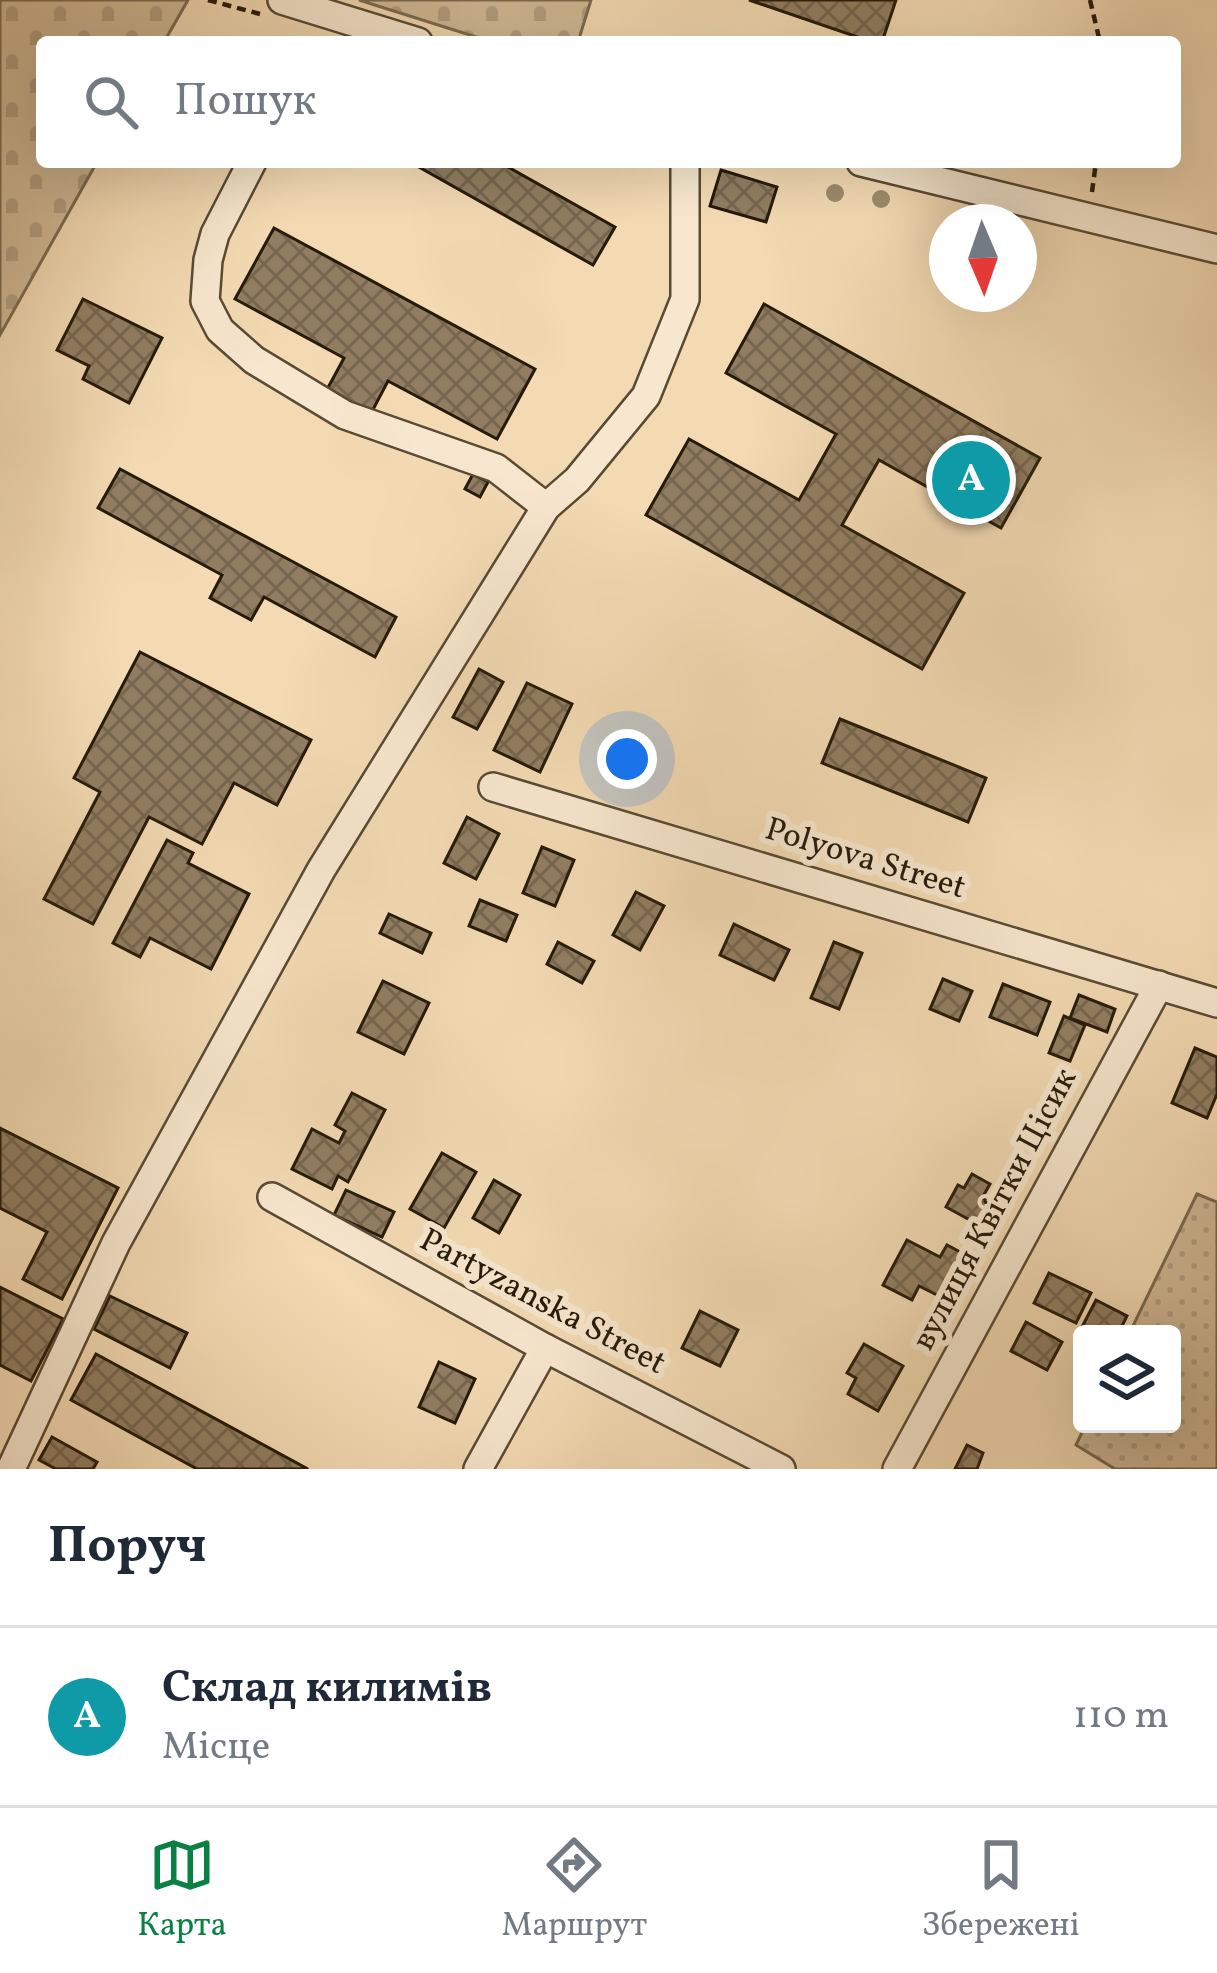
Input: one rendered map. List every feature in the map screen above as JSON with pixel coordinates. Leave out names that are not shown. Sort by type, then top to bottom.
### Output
[{"type":"street","points":[[283,0],[399,36]]},
{"type":"street","points":[[249,168],[215,234],[208,260],[205,302],[220,330],[254,360],[345,415],[496,468],[546,506]]},
{"type":"street","points":[[11,1469],[116,1243],[322,870],[546,506],[577,480],[646,396],[685,299],[685,168]]},
{"type":"street","points":[[886,168],[1217,249]]},
{"type":"street","name":"Polyova Street","points":[[493,788],[1217,1004]]},
{"type":"street","name":"вулиця Квітки Цісик","points":[[896,1469],[1159,985]]},
{"type":"street","name":"Partyzanska Street","points":[[272,1197],[545,1348],[781,1469]]},
{"type":"street","points":[[478,1469],[545,1348]]},
{"type":"path","points":[[1090,0],[1099,36]]},
{"type":"green space","points":[[0,0],[188,0],[167,36],[36,36],[36,168],[94,168],[0,335]]},
{"type":"green space","points":[[359,0],[591,0],[580,36],[473,36]]},
{"type":"green space","points":[[1197,1194],[1217,1202],[1217,1469],[1115,1469],[1076,1445],[1082,1433],[1181,1433],[1181,1325],[1133,1325]]},
{"type":"building","points":[[749,0],[896,0],[884,36],[854,36]]},
{"type":"building","points":[[421,168],[510,168],[615,227],[593,265]]},
{"type":"building","points":[[721,170],[777,187],[766,222],[710,206]]},
{"type":"building","points":[[274,228],[535,369],[497,439],[388,381],[367,421],[323,397],[344,358],[235,299]]},
{"type":"building","points":[[83,299],[162,338],[129,403],[83,379],[89,366],[57,350]]},
{"type":"building","points":[[764,304],[1040,458],[1001,528],[879,460],[842,525],[964,593],[922,669],[646,515],[689,439],[799,500],[836,434],[726,373]]},
{"type":"building","points":[[120,469],[396,617],[375,657],[264,597],[251,620],[210,598],[222,575],[98,508]]},
{"type":"building","points":[[473,474],[488,482],[480,497],[465,489]]},
{"type":"building","points":[[140,652],[311,740],[277,805],[234,783],[202,844],[149,817],[93,924],[44,899],[100,792],[74,778]]},
{"type":"building","points":[[479,669],[503,682],[477,729],[453,717]]},
{"type":"building","points":[[527,683],[572,704],[540,772],[494,750]]},
{"type":"building","points":[[840,719],[986,778],[968,822],[822,763]]},
{"type":"building","points":[[467,817],[499,834],[476,879],[444,863]]},
{"type":"building","points":[[167,840],[193,853],[188,863],[249,894],[211,969],[150,938],[140,957],[113,943]]},
{"type":"building","points":[[542,847],[574,860],[555,906],[523,893]]},
{"type":"building","points":[[636,892],[664,906],[640,950],[613,935]]},
{"type":"building","points":[[480,900],[517,915],[506,941],[469,926]]},
{"type":"building","points":[[389,914],[431,933],[422,953],[380,933]]},
{"type":"building","points":[[734,924],[789,950],[774,980],[720,955]]},
{"type":"building","points":[[558,942],[594,961],[582,983],[547,964]]},
{"type":"building","points":[[834,942],[862,953],[839,1009],[811,998]]},
{"type":"building","points":[[943,979],[972,991],[959,1021],[930,1009]]},
{"type":"building","points":[[383,981],[429,1003],[404,1054],[358,1032]]},
{"type":"building","points":[[1003,984],[1050,1002],[1037,1035],[990,1017]]},
{"type":"building","points":[[1079,995],[1115,1009],[1107,1032],[1070,1018]]},
{"type":"building","points":[[1064,1016],[1085,1025],[1070,1061],[1049,1053]]},
{"type":"building","points":[[1195,1048],[1217,1057],[1217,1094],[1207,1118],[1172,1103]]},
{"type":"building","points":[[352,1093],[385,1110],[348,1182],[338,1176],[332,1189],[292,1169],[312,1129],[339,1143],[345,1131],[335,1125]]},
{"type":"building","points":[[0,1128],[118,1188],[62,1299],[23,1279],[47,1232],[0,1208]]},
{"type":"building","points":[[442,1153],[476,1172],[444,1228],[410,1209]]},
{"type":"building","points":[[972,1174],[990,1184],[982,1198],[991,1203],[979,1225],[946,1207],[958,1185],[964,1188]]},
{"type":"building","points":[[494,1180],[520,1195],[499,1233],[473,1218]]},
{"type":"building","points":[[346,1190],[394,1212],[382,1237],[334,1215]]},
{"type":"building","points":[[907,1240],[940,1257],[947,1245],[964,1254],[941,1297],[919,1286],[912,1300],[883,1285]]},
{"type":"building","points":[[1049,1273],[1091,1293],[1076,1323],[1034,1303]]},
{"type":"building","points":[[0,1287],[63,1319],[31,1381],[0,1365]]},
{"type":"building","points":[[110,1296],[187,1333],[170,1368],[94,1329]]},
{"type":"building","points":[[1096,1300],[1127,1316],[1122,1325],[1083,1325]]},
{"type":"building","points":[[700,1311],[738,1330],[720,1366],[682,1348]]},
{"type":"building","points":[[1026,1322],[1062,1342],[1047,1370],[1011,1351]]},
{"type":"building","points":[[864,1344],[903,1366],[878,1411],[848,1394],[856,1378],[847,1373]]},
{"type":"building","points":[[96,1354],[308,1469],[197,1469],[71,1400]]},
{"type":"building","points":[[439,1362],[475,1379],[455,1423],[419,1407]]},
{"type":"building","points":[[52,1437],[97,1462],[93,1469],[56,1469],[39,1460]]},
{"type":"building","points":[[967,1445],[983,1453],[977,1469],[955,1469]]},
{"type":"place","name":"Склад килимів","points":[[971,480]]}]
